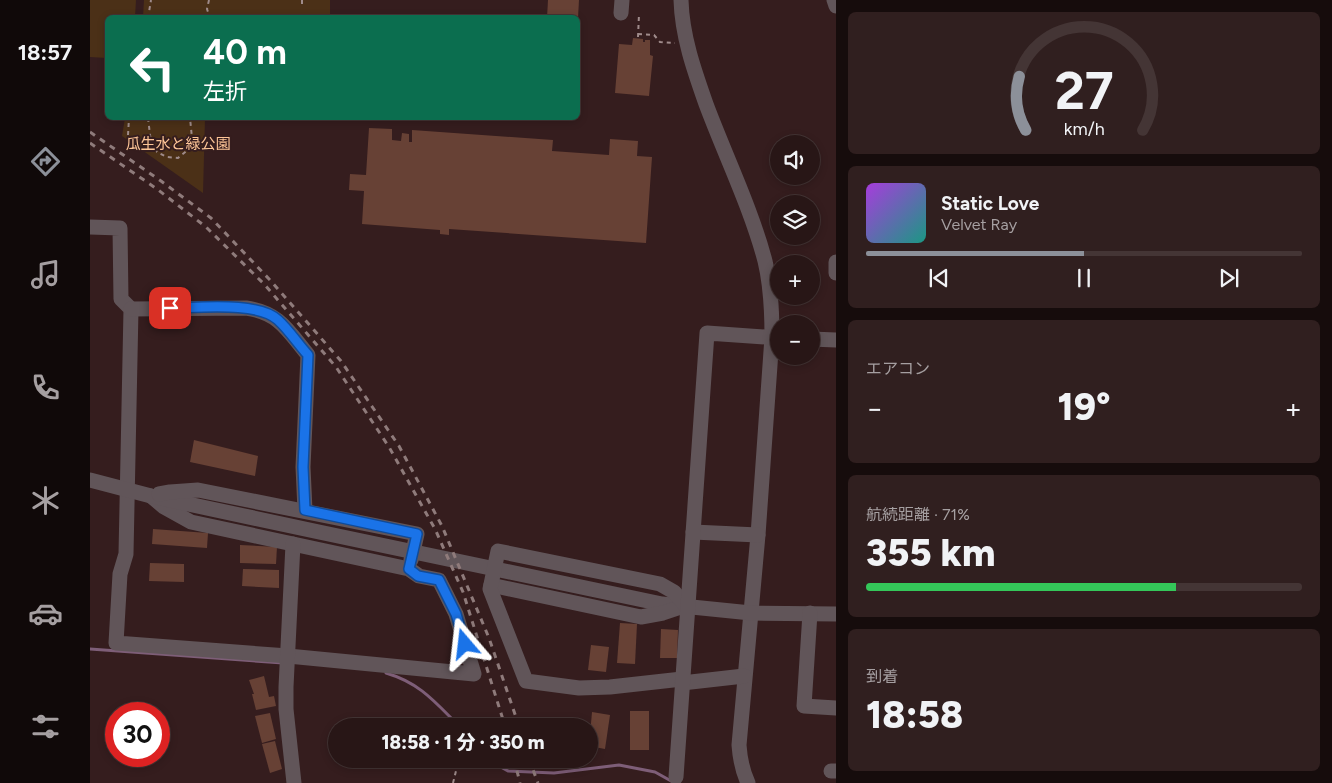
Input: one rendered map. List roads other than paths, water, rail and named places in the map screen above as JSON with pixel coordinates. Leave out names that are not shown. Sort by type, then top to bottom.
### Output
[{"type":"street","points":[[681,0],[686,44],[763,256],[772,315]]},
{"type":"street","points":[[834,0],[836,6]]},
{"type":"street","points":[[90,227],[120,228],[121,299],[131,308],[246,308],[264,311],[279,320],[308,355],[303,467],[305,510]]},
{"type":"street","points":[[836,262],[836,273]]},
{"type":"street","points":[[131,308],[126,554],[120,574],[116,643],[288,660],[474,674],[456,614],[439,580],[418,576],[409,569],[191,522],[164,507],[151,496]]},
{"type":"street","points":[[676,777],[685,607],[693,532],[707,333],[770,337]]},
{"type":"street","points":[[820,339],[836,340]]},
{"type":"street","points":[[748,783],[740,760],[739,745],[773,365]]},
{"type":"street","points":[[90,480],[151,496],[644,600],[685,607],[751,612],[836,614]]},
{"type":"street","points":[[151,496],[170,492],[198,490],[417,534],[409,569]]},
{"type":"street","points":[[693,532],[758,535]]},
{"type":"street","points":[[293,544],[286,708],[294,783]]},
{"type":"street","points":[[685,607],[674,592],[660,584],[498,551],[490,589],[526,681],[587,688],[744,676]]},
{"type":"street","points":[[491,584],[640,617],[685,607]]},
{"type":"street","points":[[810,613],[804,706],[836,708]]},
{"type":"waterway","points":[[90,649],[283,663]]},
{"type":"waterway","points":[[386,673],[418,688],[451,718]]},
{"type":"waterway","points":[[598,768],[619,765],[655,772],[673,782]]},
{"type":"waterway","points":[[502,768],[508,771],[554,773],[595,768]]},
{"type":"railway","points":[[90,132],[211,218],[270,280],[341,361],[399,446],[442,526],[489,638],[516,718]]},
{"type":"railway","points":[[90,143],[157,189],[206,227],[264,284],[336,367],[389,447],[435,529],[463,592],[502,718]]},
{"type":"railway","points":[[516,768],[520,783]]},
{"type":"railway","points":[[532,768],[538,783]]},
{"type":"park label","name":"瓜生水と緑公園","points":[[178,144]]}]
